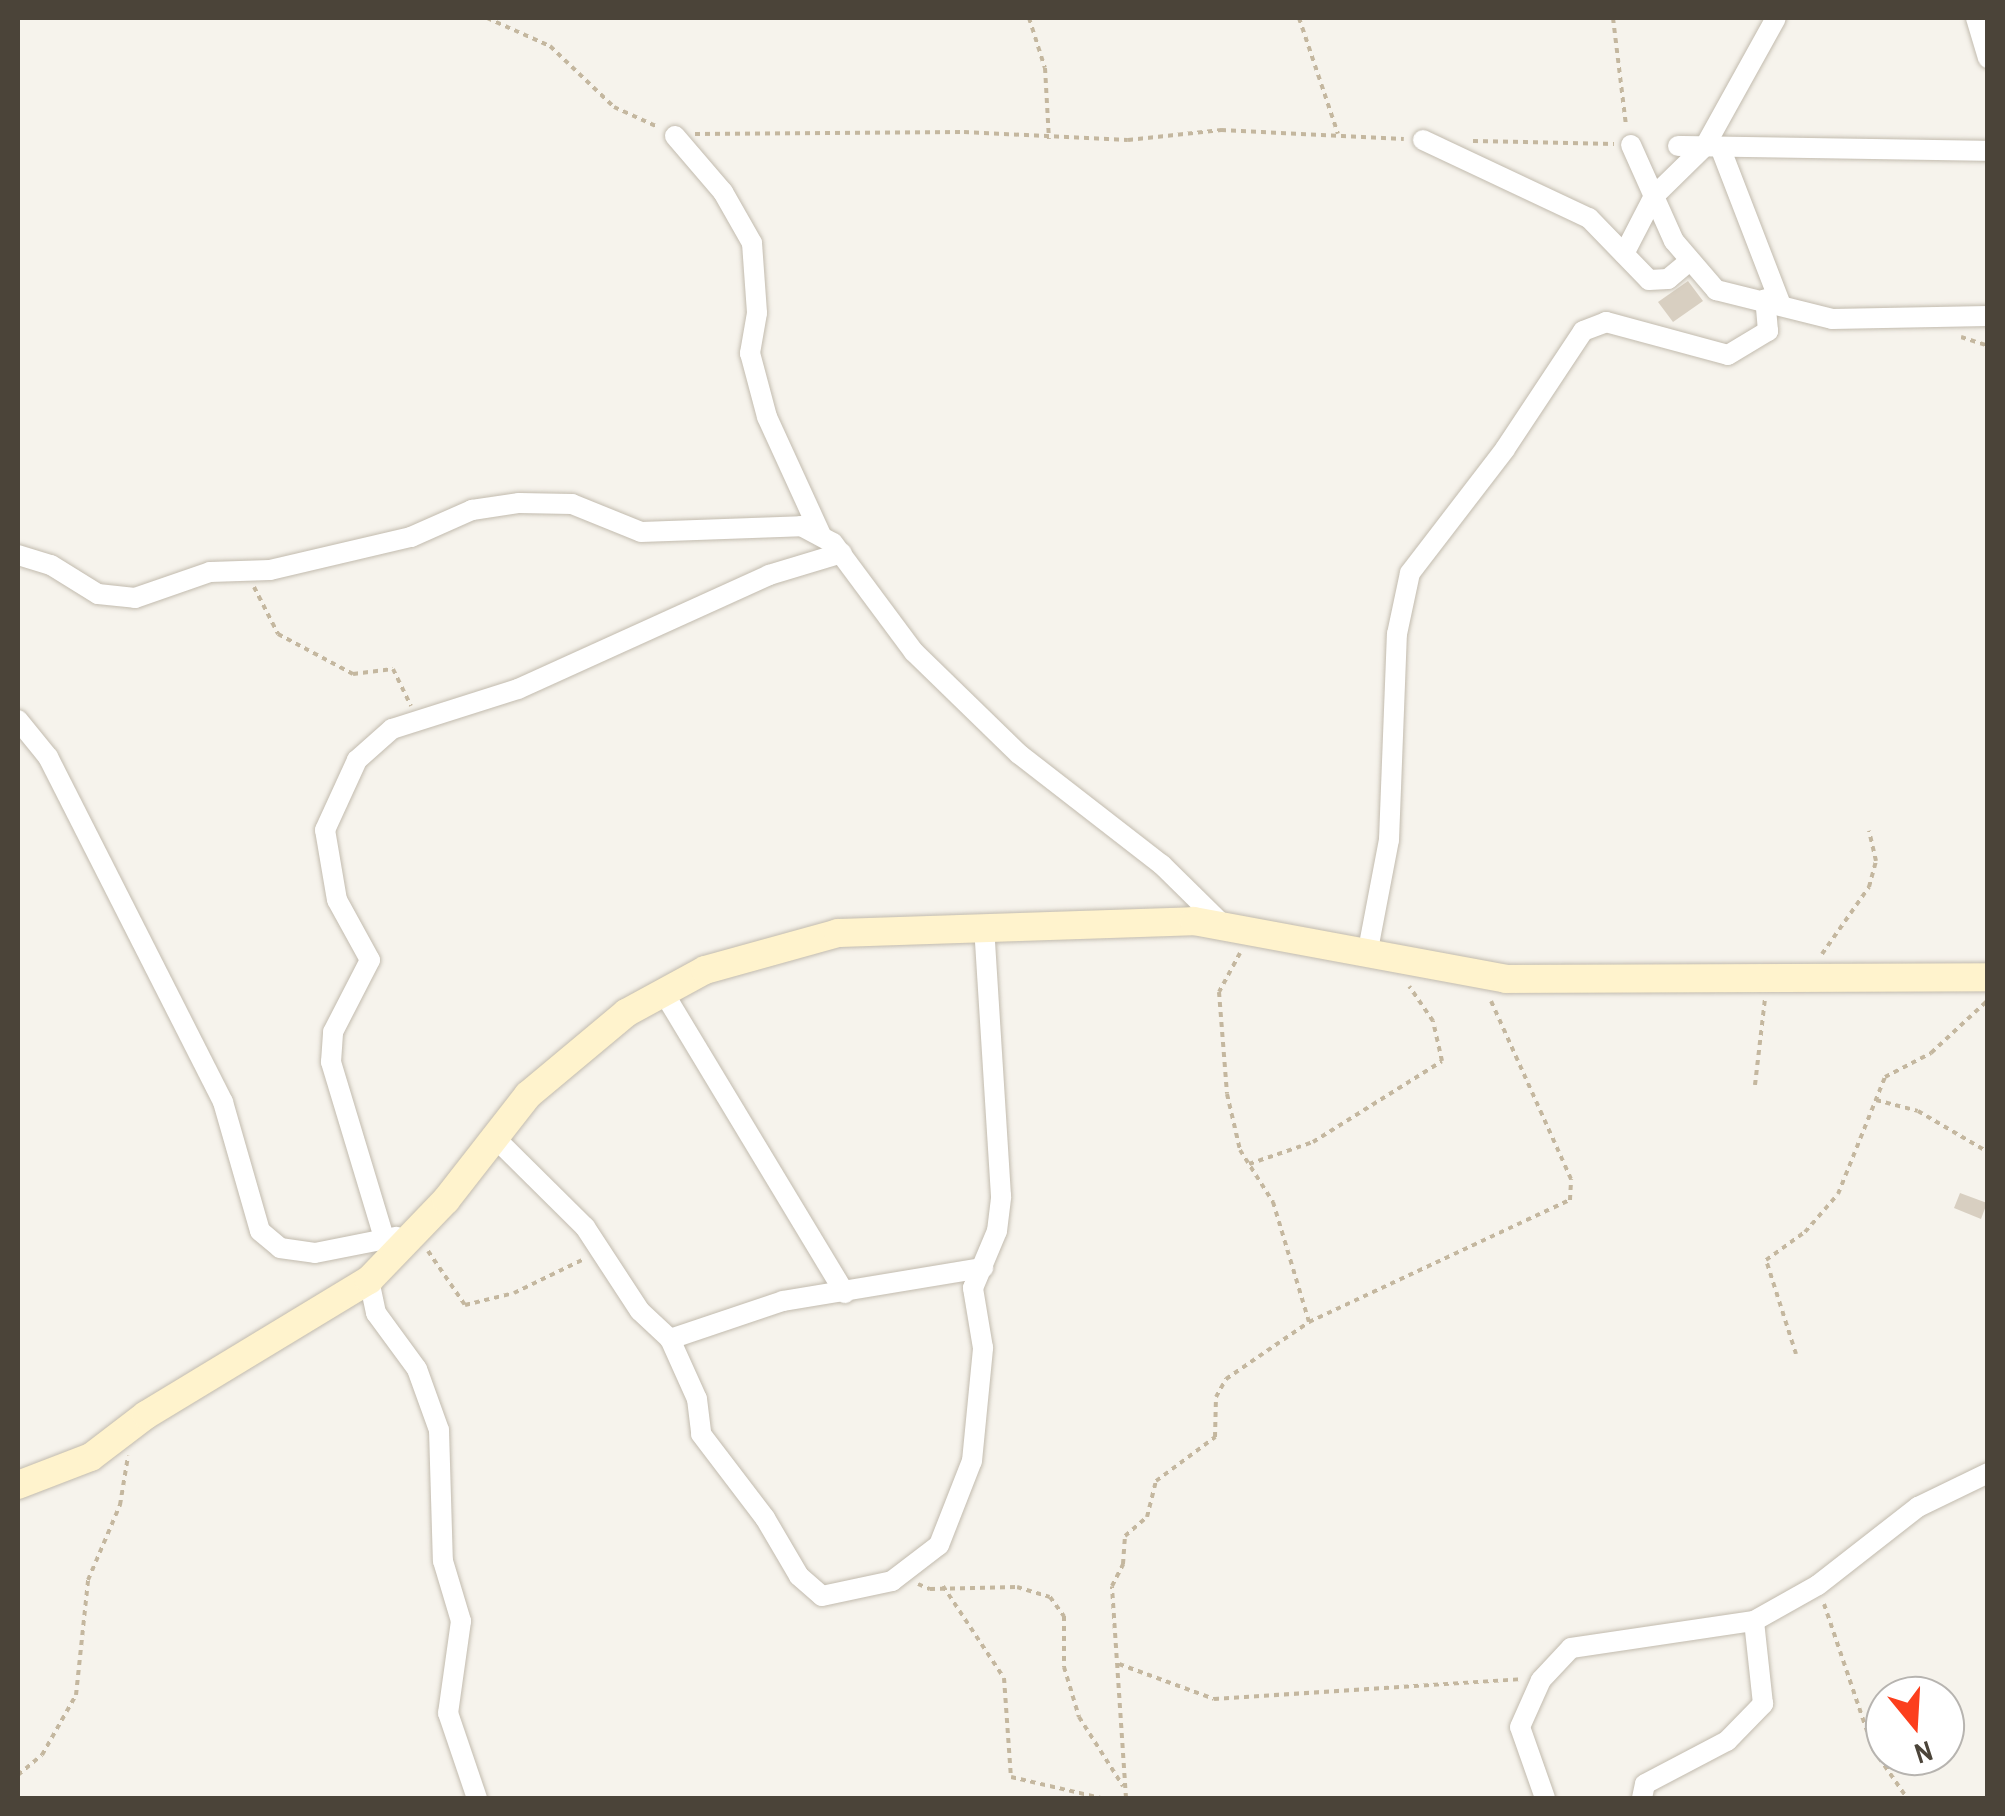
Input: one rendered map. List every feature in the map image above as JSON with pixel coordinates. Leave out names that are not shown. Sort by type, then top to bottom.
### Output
[{"type":"street","points":[[1624,254],[1654,196],[1712,147],[1776,18]]},
{"type":"street","points":[[1976,18],[1988,58]]},
{"type":"street","points":[[678,138],[723,192],[752,244],[756,314],[750,353],[767,416],[820,533]]},
{"type":"street","points":[[1423,140],[1571,207],[1658,283],[1688,262]]},
{"type":"street","points":[[1678,146],[1822,143],[1988,151]]},
{"type":"street","points":[[1632,145],[1688,262],[1716,290],[1832,319],[1988,316]]},
{"type":"street","points":[[1374,956],[1390,840],[1396,634],[1410,573],[1505,449],[1583,331],[1606,322],[1728,355],[1768,331],[1773,302],[1712,147]]},
{"type":"street","points":[[18,555],[104,596],[142,597],[197,576],[411,537],[472,510],[519,503],[572,504],[632,532],[801,526],[820,533],[842,553],[914,652],[1020,754],[1162,865],[1222,924]]},
{"type":"street","points":[[385,1241],[331,1062],[333,1032],[370,960],[337,900],[324,830],[357,760],[374,740],[416,720],[518,689],[769,575],[842,553]]},
{"type":"street","points":[[18,720],[48,757],[222,1102],[260,1231],[296,1252],[385,1241],[416,1229]]},
{"type":"street","points":[[18,1485],[91,1457],[130,1426],[368,1280],[528,1095],[604,1028],[662,990],[706,970],[838,932],[1222,924],[1487,976],[1573,982],[1767,974],[1988,977]]},
{"type":"street","points":[[494,1137],[604,1249],[640,1311],[670,1339],[697,1399],[701,1434],[810,1589],[832,1594],[904,1575],[938,1545],[972,1460],[983,1348],[973,1288],[983,1268],[1001,1196],[984,928]]},
{"type":"street","points":[[662,990],[845,1293]]},
{"type":"street","points":[[670,1339],[736,1312],[983,1268]]},
{"type":"street","points":[[368,1280],[380,1322],[417,1369],[439,1430],[443,1560],[461,1621],[448,1713],[477,1798]]},
{"type":"street","points":[[1546,1798],[1520,1727],[1541,1680],[1582,1644],[1728,1630],[1754,1622],[1818,1585],[1918,1507],[1988,1473]]},
{"type":"street","points":[[1642,1798],[1641,1787],[1721,1745],[1763,1704],[1754,1622]]},
{"type":"path","points":[[487,18],[550,46],[614,106],[678,138],[708,131],[788,130],[1147,139],[1206,130],[1423,140]]},
{"type":"path","points":[[1029,18],[1045,68],[1048,139]]},
{"type":"path","points":[[1299,18],[1338,134]]},
{"type":"path","points":[[1459,141],[1632,145],[1614,18]]},
{"type":"path","points":[[246,570],[278,634],[354,674],[394,669],[416,720]]},
{"type":"path","points":[[1807,974],[1869,886],[1876,861],[1869,831]]},
{"type":"path","points":[[1268,934],[1233,960],[1219,992],[1228,1094],[1248,1164],[1274,1202],[1309,1322]]},
{"type":"path","points":[[1248,1164],[1313,1142],[1442,1061],[1434,1022],[1374,956]]},
{"type":"path","points":[[1756,1085],[1767,974]]},
{"type":"path","points":[[1126,1798],[1110,1601],[1128,1529],[1147,1517],[1156,1481],[1215,1437],[1216,1397],[1226,1379],[1309,1322],[1570,1200],[1571,1179],[1498,1022],[1487,976]]},
{"type":"path","points":[[1796,1354],[1766,1260],[1805,1232],[1838,1194],[1885,1077],[1931,1053],[1988,1000]]},
{"type":"path","points":[[1876,1100],[1918,1111],[1988,1152]]},
{"type":"path","points":[[416,1229],[451,1292],[466,1306],[514,1293],[604,1249]]},
{"type":"path","points":[[18,1775],[42,1754],[76,1695],[88,1580],[120,1505],[130,1426]]},
{"type":"path","points":[[904,1575],[925,1588],[1034,1590],[1059,1606],[1066,1675],[1080,1718],[1123,1786]]},
{"type":"path","points":[[1818,1585],[1873,1748],[1908,1798]]},
{"type":"path","points":[[943,1586],[1004,1678],[1011,1777],[1101,1798]]},
{"type":"path","points":[[1118,1664],[1214,1699],[1541,1680]]},
{"type":"building","points":[[1688,281],[1703,301],[1673,322],[1658,302]]},
{"type":"building","points":[[1960,1193],[1987,1203],[1981,1219],[1954,1208]]}]
